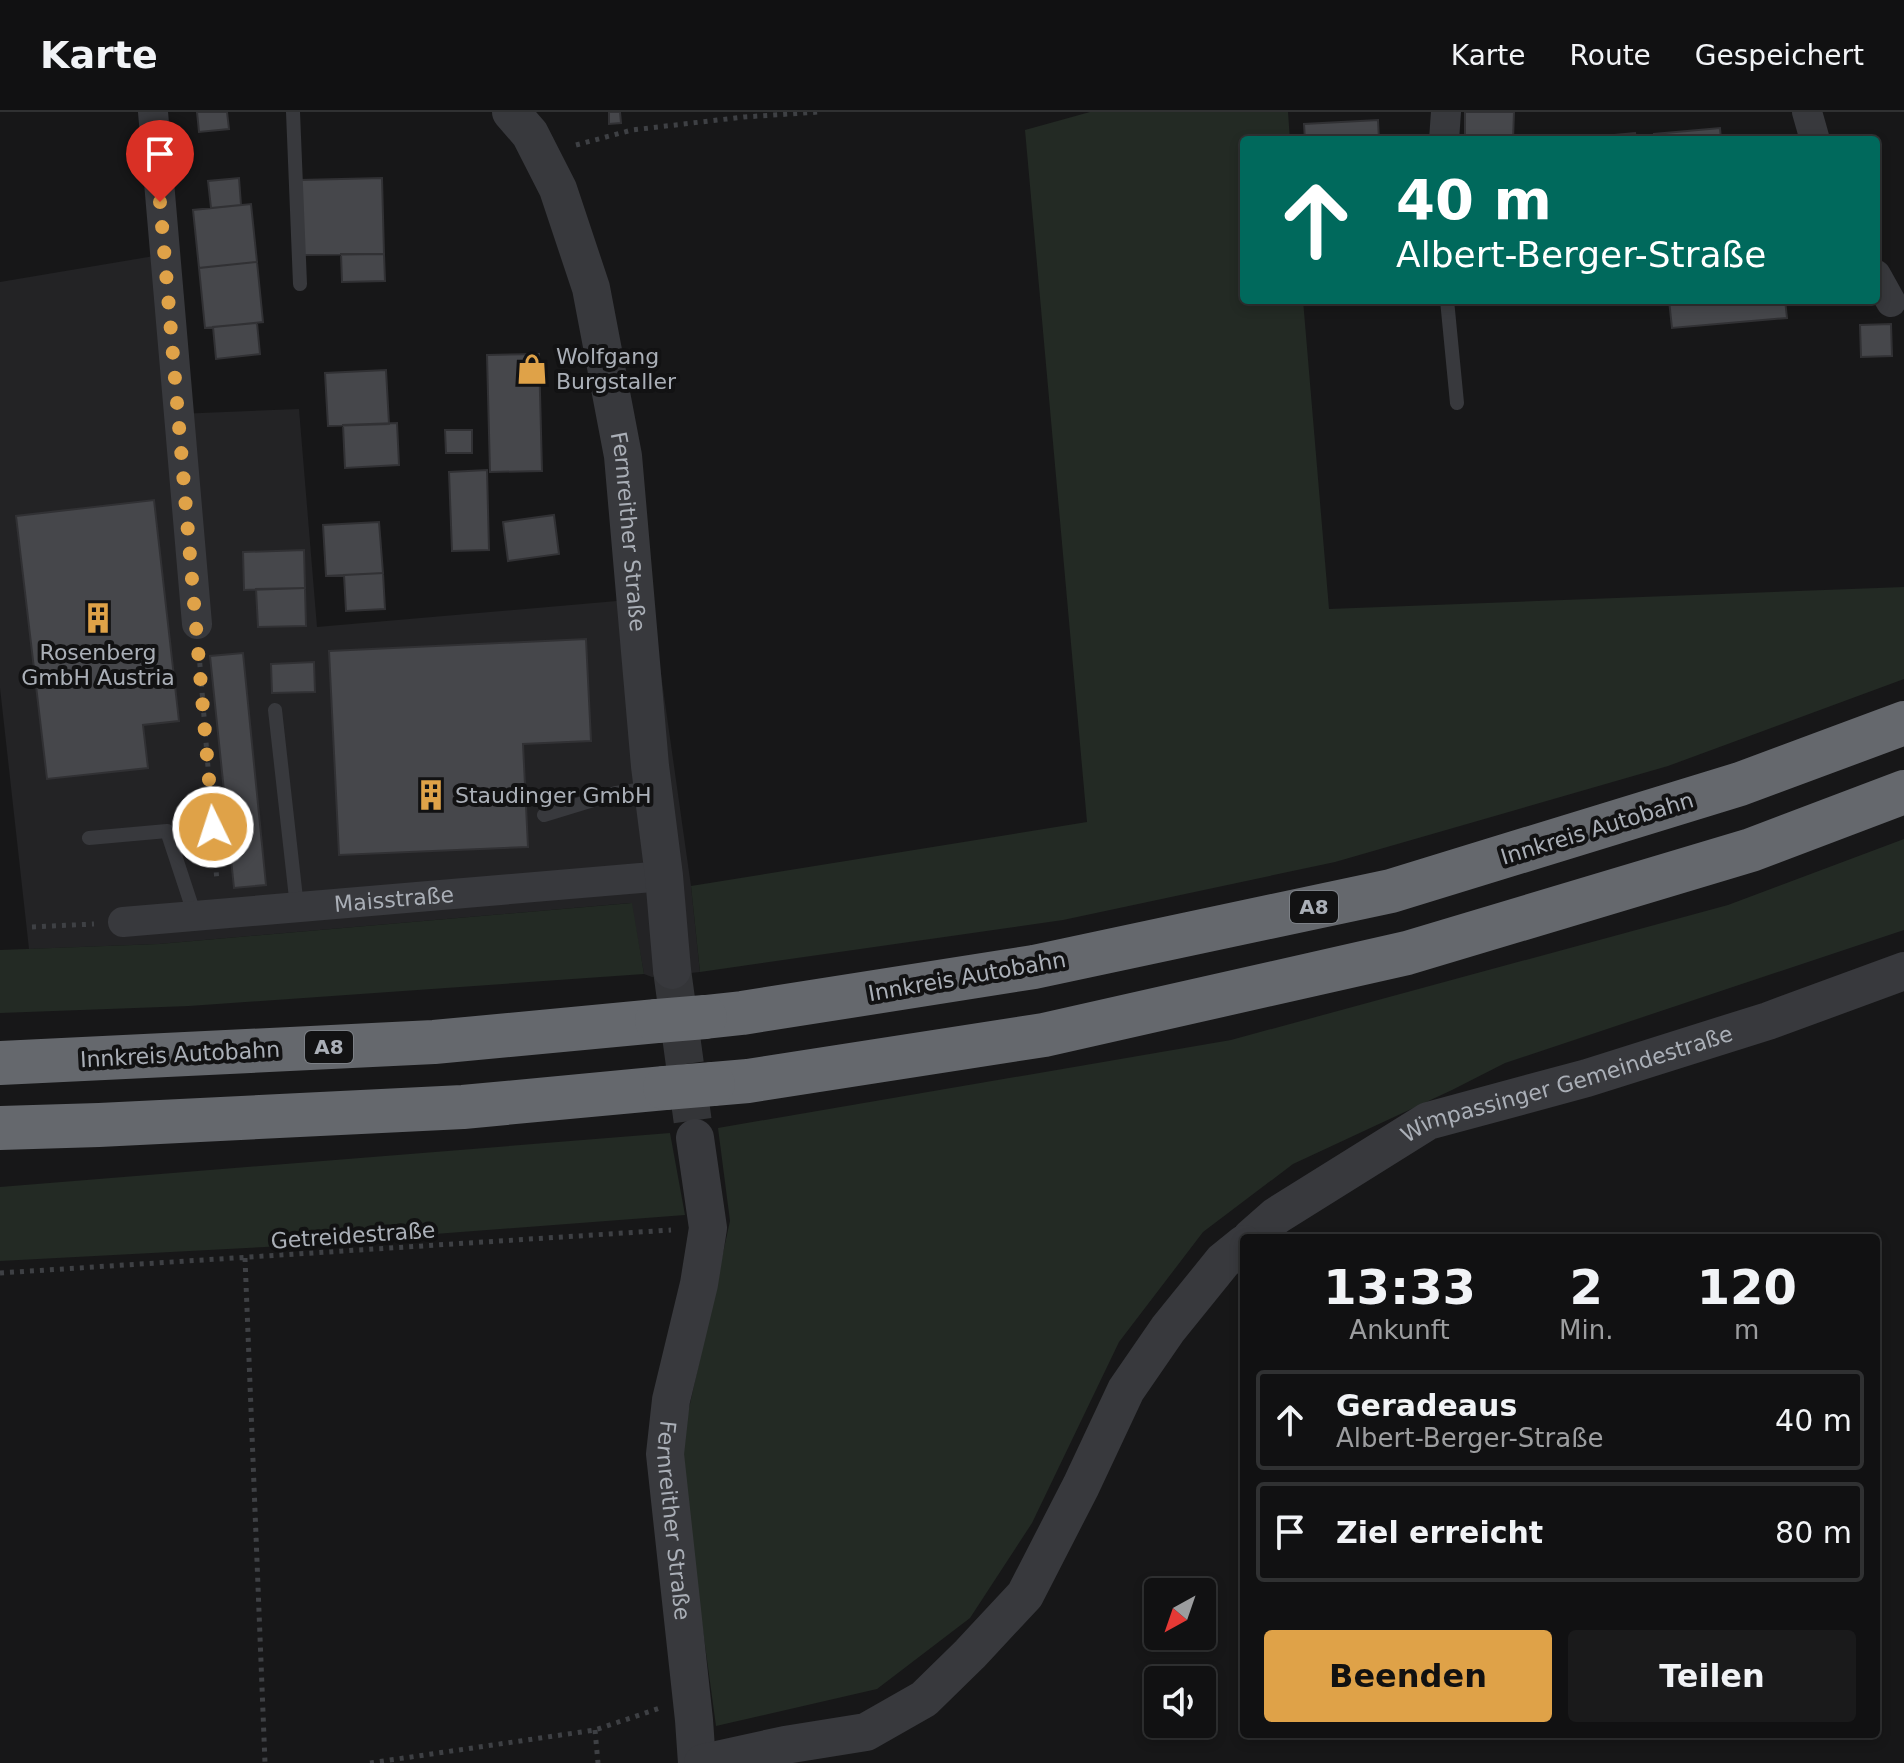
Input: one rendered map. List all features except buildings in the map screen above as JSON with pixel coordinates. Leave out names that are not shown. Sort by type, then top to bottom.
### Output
[{"type":"highway","name":"Innkreis Autobahn","points":[[0,1063],[434,1042],[705,1017],[1034,967],[1391,891],[1740,784],[1904,723]]},
{"type":"highway","points":[[0,1128],[463,1107],[748,1081],[1044,1035],[1407,953],[1751,850],[1904,792]]},
{"type":"street","points":[[153,112],[197,624]]},
{"type":"street","name":"Fernreither Straße","points":[[511,112],[530,134],[558,189],[591,288],[623,456],[672,970]]},
{"type":"street","points":[[1444,136],[1446,112]]},
{"type":"street","points":[[1807,112],[1814,136]]},
{"type":"street","points":[[1880,282],[1891,302]]},
{"type":"street","name":"Maisstraße","points":[[123,922],[664,876]]},
{"type":"street","name":"Wimpassinger Gemeindestraße","points":[[1256,1234],[1276,1216],[1428,1121],[1587,1078],[1768,1021],[1904,971]]},
{"type":"street","name":"Fernreither Straße","points":[[695,1138],[708,1228],[699,1284],[671,1400],[665,1454],[697,1763]]},
{"type":"street","points":[[703,1763],[866,1732],[924,1699],[1025,1595],[1126,1390],[1168,1329],[1223,1261],[1240,1247]]},
{"type":"lane","points":[[293,112],[300,284]]},
{"type":"lane","points":[[1447,304],[1457,403]]},
{"type":"lane","points":[[275,710],[297,907]]},
{"type":"lane","points":[[544,815],[616,793],[653,788]]},
{"type":"lane","points":[[89,838],[167,831],[207,915]]},
{"type":"path","points":[[540,155],[632,130],[819,112]]},
{"type":"path","points":[[197,624],[207,915]]},
{"type":"path","points":[[32,927],[123,922]]},
{"type":"path","name":"Getreidestraße","points":[[0,1273],[708,1228]]},
{"type":"path","points":[[245,1258],[265,1763]]},
{"type":"path","points":[[370,1763],[595,1730],[670,1703],[694,1720]]},
{"type":"path","points":[[595,1730],[598,1763]]},
{"type":"shaded area","points":[[1090,112],[1288,112],[1290,136],[1240,136],[1240,304],[1303,304],[1329,609],[1904,587],[1904,679],[1668,766],[1335,862],[1063,920],[700,972],[691,886],[1087,822],[1025,130]]},
{"type":"shaded area","points":[[166,254],[177,414],[299,409],[317,627],[617,601],[656,639],[700,972],[652,977],[644,974],[631,903],[159,944],[29,949],[0,688],[0,282]]},
{"type":"shaded area","points":[[1904,839],[1904,930],[1505,1063],[1293,1164],[1203,1232],[1119,1342],[1032,1523],[970,1618],[877,1689],[716,1726],[679,1454],[730,1221],[718,1128],[1231,1040],[1728,905]]},
{"type":"shaded area","points":[[632,903],[644,974],[189,1006],[0,1013],[0,950],[159,944]]},
{"type":"shaded area","points":[[670,1133],[685,1215],[265,1247],[0,1261],[0,1187]]},
{"type":"tunnel","points":[[672,970],[695,1138]]},
{"type":"place","name":"Wolfgang Burgstaller","points":[[532,369]]},
{"type":"place","name":"Rosenberg GmbH Austria","points":[[98,618]]},
{"type":"place","name":"Staudinger GmbH","points":[[431,795]]},
{"type":"route","points":[[160,202],[213,827]]}]
